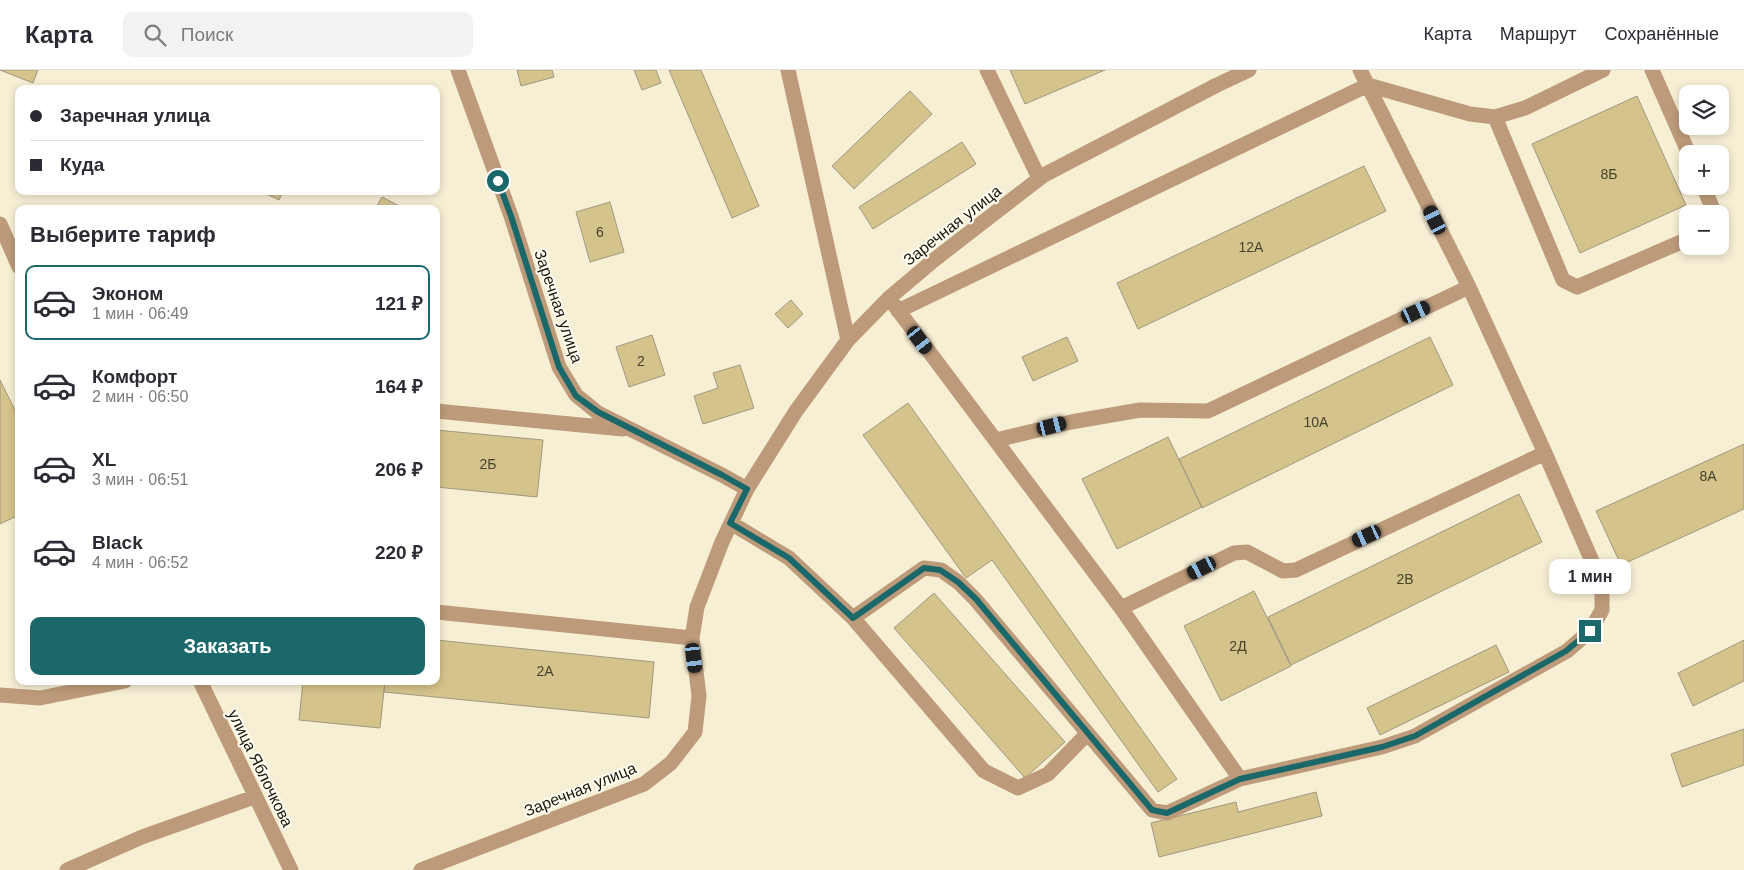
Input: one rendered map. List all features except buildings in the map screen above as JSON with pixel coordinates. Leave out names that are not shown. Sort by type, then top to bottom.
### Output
[{"type":"street","name":"Заречная улица","points":[[458,70],[511,216],[559,367],[576,396],[598,412],[714,470],[747,489]]},
{"type":"street","points":[[788,70],[848,340]]},
{"type":"street","points":[[987,70],[1039,178]]},
{"type":"street","name":"Заречная улица","points":[[420,870],[644,784],[671,763],[695,732],[699,696],[692,638],[697,607],[730,523],[747,489],[796,411],[848,340],[889,298],[934,260],[1039,178],[1217,85],[1250,70]]},
{"type":"street","points":[[853,618],[924,568],[940,570],[958,582],[976,599],[1152,810],[1167,813],[1240,779],[1382,747],[1415,736],[1566,651],[1590,631],[1602,610],[1602,584],[1545,452],[1468,287],[1360,70]]},
{"type":"street","points":[[898,311],[1368,85],[1470,114],[1495,117],[1525,108],[1602,70]]},
{"type":"street","points":[[1652,70],[1685,145]]},
{"type":"street","points":[[1495,117],[1563,280],[1577,287],[1679,243]]},
{"type":"street","points":[[0,224],[15,258]]},
{"type":"street","points":[[996,440],[1071,422],[1140,410],[1208,411],[1468,287]]},
{"type":"street","points":[[889,298],[1121,608],[1240,779]]},
{"type":"street","points":[[440,410],[630,429]]},
{"type":"street","points":[[1121,608],[1234,553],[1247,552],[1283,571],[1296,570],[1545,452]]},
{"type":"street","points":[[730,523],[789,558],[853,618],[984,771],[1018,788],[1048,774],[1087,734]]},
{"type":"street","points":[[440,612],[692,638]]},
{"type":"street","points":[[0,695],[40,698],[105,685]]},
{"type":"street","name":"улица Яблочкова","points":[[202,685],[254,797],[291,870]]},
{"type":"street","points":[[67,870],[142,837],[254,797]]},
{"type":"route","points":[[498,181],[559,367],[576,396],[598,412],[747,489],[730,523],[789,558],[853,618],[924,568],[940,570],[958,582],[976,599],[1152,810],[1167,813],[1240,779],[1382,747],[1415,736],[1566,651],[1590,631]]}]
